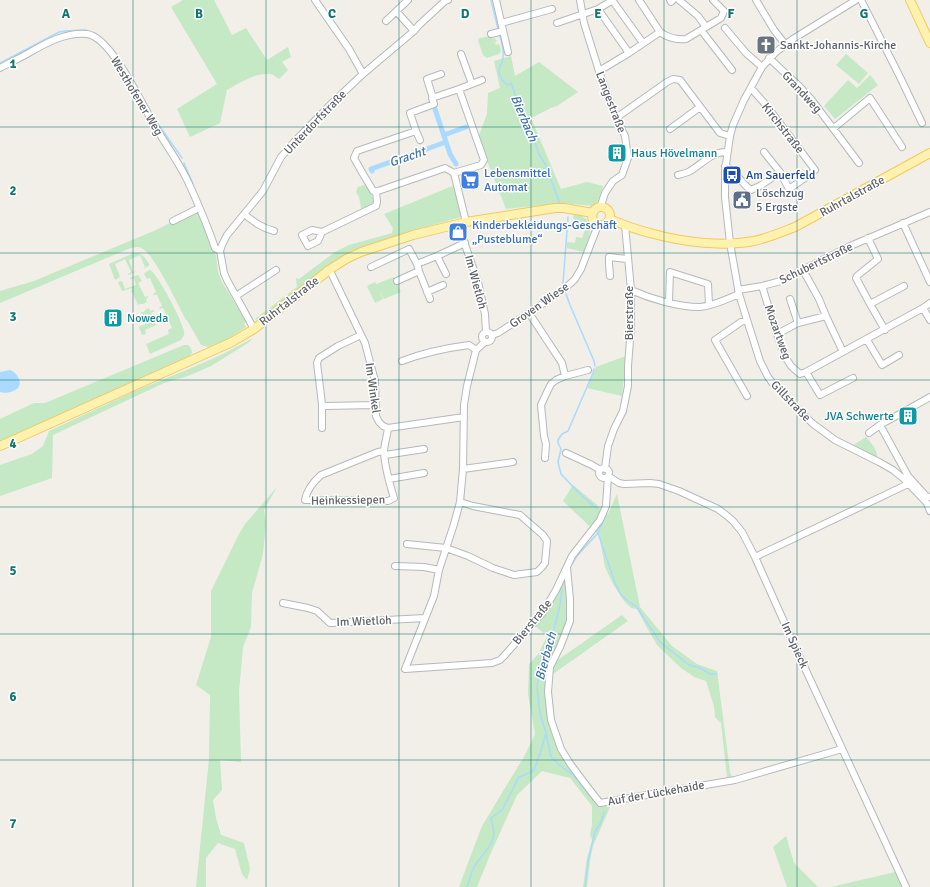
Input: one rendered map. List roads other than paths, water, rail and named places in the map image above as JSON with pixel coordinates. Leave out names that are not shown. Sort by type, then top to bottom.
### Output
[{"type":"main road","points":[[910,0],[930,43]]},
{"type":"main road","name":"Ruhrtalstraße","points":[[609,220],[651,234],[684,240],[730,243],[755,241],[795,227],[930,153]]},
{"type":"main road","name":"Ruhrtalstraße","points":[[0,446],[226,344],[254,329],[301,291],[346,259],[361,252],[413,235],[466,222],[555,208],[593,213]]},
{"type":"main road","points":[[600,208],[607,210],[610,216],[606,223],[598,225],[592,216],[596,209],[600,208]]},
{"type":"street","points":[[315,0],[349,49],[363,74]]},
{"type":"street","points":[[386,21],[408,0]]},
{"type":"street","name":"Unterdorfstraße","points":[[220,251],[227,235],[263,191],[287,150],[331,104],[363,74],[448,0]]},
{"type":"street","points":[[496,0],[501,23],[498,32],[508,52]]},
{"type":"street","name":"Langestraße","points":[[580,0],[584,23],[599,71],[616,118],[625,136],[628,158],[622,175],[613,181],[605,193],[600,208]]},
{"type":"street","points":[[557,23],[598,9],[612,0],[643,43]]},
{"type":"street","points":[[639,0],[660,32],[665,36],[679,40],[686,39],[721,18],[724,11],[714,0]]},
{"type":"street","points":[[670,0],[671,2],[673,0]]},
{"type":"street","points":[[679,0],[698,16],[703,29],[732,70]]},
{"type":"street","points":[[757,0],[774,30],[785,44]]},
{"type":"street","name":"Kirchstraße","points":[[730,243],[724,185],[727,152],[730,136],[738,113],[750,88],[769,58],[785,44],[856,0]]},
{"type":"street","points":[[861,0],[922,123]]},
{"type":"street","points":[[501,23],[552,9]]},
{"type":"street","points":[[598,9],[629,53]]},
{"type":"street","points":[[397,12],[414,31]]},
{"type":"street","points":[[725,28],[746,53],[762,67]]},
{"type":"street","points":[[599,71],[660,32]]},
{"type":"street","name":"Westhofener Weg","points":[[0,68],[62,36],[87,34],[96,38],[117,61],[131,82],[189,185],[216,248],[220,251]]},
{"type":"street","points":[[461,54],[472,84]]},
{"type":"street","name":"Grandweg","points":[[769,58],[800,87],[834,128],[859,162]]},
{"type":"street","points":[[420,140],[410,113],[434,104],[427,79],[441,74]]},
{"type":"street","points":[[616,118],[667,82],[673,79],[680,80],[720,133],[730,136]]},
{"type":"street","points":[[433,98],[482,80]]},
{"type":"street","name":"Kirchstraße","points":[[750,88],[766,105],[814,172],[789,189],[780,172],[764,152]]},
{"type":"street","points":[[416,131],[357,150],[354,158],[374,191],[378,191],[445,168],[454,173],[481,165],[484,160],[459,89]]},
{"type":"street","points":[[834,128],[870,98],[902,147]]},
{"type":"street","points":[[670,129],[700,107]]},
{"type":"street","points":[[678,175],[689,172],[713,155],[720,152],[727,152]]},
{"type":"street","points":[[726,166],[732,170],[747,188],[751,190],[760,186],[780,172]]},
{"type":"street","points":[[454,173],[466,222]]},
{"type":"street","points":[[322,232],[376,206],[376,191]]},
{"type":"street","points":[[173,221],[199,208]]},
{"type":"street","name":"Schubertstraße","points":[[630,290],[649,298],[701,307],[739,292],[781,281],[848,247],[930,212]]},
{"type":"street","points":[[244,214],[257,224],[274,231]]},
{"type":"street","points":[[903,223],[930,282]]},
{"type":"street","name":"Groven Wiese","points":[[485,342],[492,340],[492,335],[498,333],[566,288],[575,279],[584,262],[598,225]]},
{"type":"street","name":"Bierstraße","points":[[603,470],[608,446],[623,411],[628,386],[631,327],[625,225]]},
{"type":"street","name":"Im Wietloh","points":[[461,233],[478,282],[485,314],[486,332]]},
{"type":"street","points":[[868,238],[878,259],[856,278],[885,330]]},
{"type":"street","points":[[417,264],[465,243]]},
{"type":"street","name":"Gillstraße","points":[[730,243],[746,320],[760,361],[768,377],[787,399],[812,423],[834,440],[879,462],[893,470],[904,479],[928,503],[930,511]]},
{"type":"street","points":[[371,267],[409,249],[417,264],[430,299]]},
{"type":"street","points":[[220,251],[224,273],[227,280],[254,329]]},
{"type":"street","points":[[437,256],[446,274]]},
{"type":"street","points":[[610,276],[609,257],[627,259]]},
{"type":"street","points":[[236,296],[276,270]]},
{"type":"street","points":[[803,270],[819,299],[843,352]]},
{"type":"street","points":[[397,281],[419,271]]},
{"type":"street","points":[[670,302],[670,272],[708,284],[708,305]]},
{"type":"street","name":"Im Winkel","points":[[332,275],[365,343],[375,381],[376,416],[379,422],[388,428],[464,417]]},
{"type":"street","points":[[427,292],[443,285]]},
{"type":"street","name":"Mozartweg","points":[[762,286],[788,363],[803,374],[820,395],[853,378]]},
{"type":"street","points":[[870,304],[904,286]]},
{"type":"street","points":[[790,299],[798,323]]},
{"type":"street","points":[[803,374],[885,330],[930,303]]},
{"type":"street","points":[[923,308],[930,320]]},
{"type":"street","points":[[530,312],[562,362],[565,376]]},
{"type":"street","points":[[777,334],[798,323],[826,316]]},
{"type":"street","points":[[746,320],[715,340],[747,396]]},
{"type":"street","points":[[425,618],[434,596],[439,570],[460,502],[463,469],[464,405],[476,350],[485,342],[482,335],[486,332],[490,332],[492,335]]},
{"type":"street","points":[[322,428],[322,404],[318,363],[319,358],[338,346],[361,335]]},
{"type":"street","points":[[867,340],[882,365],[899,355]]},
{"type":"street","points":[[402,361],[449,347],[469,345],[476,350]]},
{"type":"street","points":[[545,458],[546,444],[541,406],[543,400],[556,380],[588,370]]},
{"type":"street","points":[[869,433],[880,425],[930,397]]},
{"type":"street","points":[[322,404],[325,406],[375,404]]},
{"type":"street","points":[[880,425],[908,476],[926,496],[930,497]]},
{"type":"street","points":[[388,428],[384,453],[389,479],[424,474]]},
{"type":"street","points":[[384,453],[424,449]]},
{"type":"street","name":"Heinkessiepen","points":[[384,453],[378,452],[321,475],[314,481],[306,493],[305,500],[388,501],[394,498],[389,479]]},
{"type":"street","points":[[566,453],[608,471],[608,476]]},
{"type":"street","points":[[463,469],[512,462]]},
{"type":"street","name":"Bierstraße","points":[[425,618],[405,668],[492,663],[500,660],[542,612],[556,590],[572,556],[600,520],[606,506],[608,476]]},
{"type":"street","name":"Im Spieck","points":[[608,476],[619,483],[624,484],[650,483],[669,487],[718,509],[726,515],[742,532],[755,557],[906,887]]},
{"type":"street","points":[[755,557],[908,484]]},
{"type":"street","points":[[407,544],[446,548],[468,556],[493,568],[514,575],[537,572],[545,564],[547,541],[543,535],[520,515],[460,502]]},
{"type":"street","points":[[395,566],[424,567],[439,570]]},
{"type":"street","name":"Auf der Lückehaide","points":[[567,566],[570,599],[570,622],[550,668],[548,692],[551,720],[564,754],[600,803],[735,780],[842,749]]},
{"type":"street","name":"Im Wietloh","points":[[283,602],[317,611],[330,623],[425,618]]},
{"type":"water","points":[[10,370],[18,377],[20,383],[18,388],[12,392],[0,392],[0,372]]},
{"type":"waterway","name":"Bierbach","points":[[491,0],[498,29]]},
{"type":"waterway","points":[[0,63],[59,32],[86,30]]},
{"type":"waterway","name":"Bierbach","points":[[500,36],[503,47],[502,61],[499,68],[500,75],[506,84],[508,85],[511,83],[517,105],[519,106],[547,172],[550,174],[560,204]]},
{"type":"waterway","points":[[146,105],[182,158]]},
{"type":"waterway","name":"Gracht","points":[[435,109],[450,154],[456,164]]},
{"type":"waterway","name":"Gracht","points":[[444,135],[466,127]]},
{"type":"waterway","name":"Gracht","points":[[372,171],[371,169],[446,142]]},
{"type":"waterway","points":[[184,163],[193,184]]},
{"type":"waterway","name":"Bierbach","points":[[563,284],[568,217]]},
{"type":"waterway","name":"Bierbach","points":[[566,294],[595,366]]},
{"type":"waterway","name":"Bierbach","points":[[594,369],[568,431],[562,434],[558,440],[561,449],[558,462],[561,474],[597,509]]},
{"type":"waterway","name":"Bierbach","points":[[572,564],[577,556],[598,533],[604,517]]},
{"type":"waterway","points":[[598,533],[615,583],[621,595],[636,606],[660,642],[689,665],[700,668],[710,674],[717,674]]},
{"type":"waterway","name":"Bierbach","points":[[467,887],[473,869],[493,839],[494,832],[491,818],[502,810],[519,777],[534,770],[540,754],[546,733],[540,714],[537,687],[540,667],[551,639],[559,610],[562,589]]},
{"type":"waterway","points":[[546,733],[551,757],[575,777],[590,796]]},
{"type":"waterway","points":[[585,887],[588,861],[595,832],[601,822],[604,812]]},
{"type":"place","name":"Sankt-Johannis-Kirche","points":[[766,45]]},
{"type":"place","name":"Haus Hövelmann","points":[[617,153]]},
{"type":"place","name":"Am Sauerfeld","points":[[732,175]]},
{"type":"place","name":"Lebensmittel Automat","points":[[470,180]]},
{"type":"place","name":"Löschzug 5 Ergste","points":[[742,200]]},
{"type":"place","name":"Kinderbekleidungs-Geschäft „Pusteblume“","points":[[458,232]]},
{"type":"place","name":"Noweda","points":[[113,318]]},
{"type":"place","name":"JVA Schwerte","points":[[908,416]]}]
